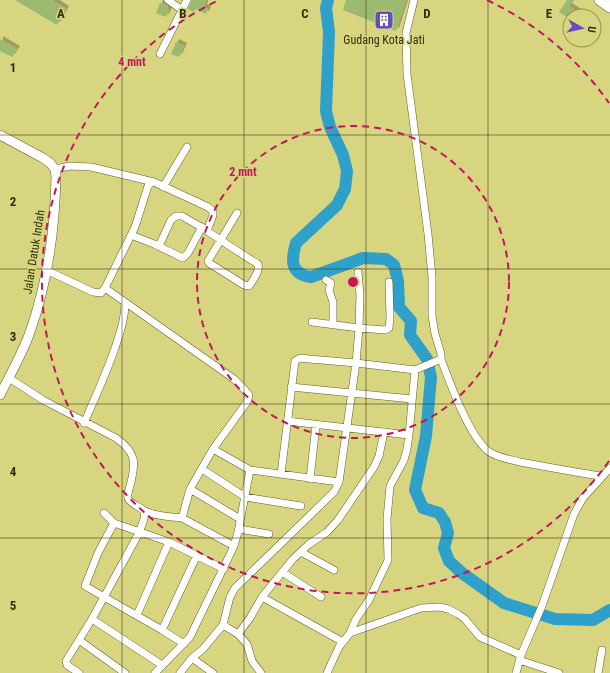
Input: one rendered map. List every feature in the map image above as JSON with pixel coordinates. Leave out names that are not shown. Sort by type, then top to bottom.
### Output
[{"type":"main road","points":[[600,0],[610,6]]},
{"type":"street","points":[[168,0],[182,10]]},
{"type":"street","points":[[160,54],[187,0]]},
{"type":"street","points":[[281,474],[295,361],[300,358],[419,369],[439,361],[442,354],[435,334],[432,316],[432,277],[428,234],[407,74],[406,33],[414,0]]},
{"type":"street","points":[[0,135],[43,158],[55,169],[70,166],[91,167],[154,182],[208,207],[213,211],[213,215],[184,258],[131,235]]},
{"type":"street","points":[[163,187],[187,148]]},
{"type":"street","name":"Jalan Datuk Indah","points":[[0,395],[28,336],[46,270],[55,193],[55,169]]},
{"type":"street","points":[[46,270],[93,292],[101,293],[105,288],[131,235],[148,186],[154,182]]},
{"type":"street","points":[[159,246],[172,220],[176,216],[182,216],[204,229],[221,240],[258,264],[258,272],[249,286],[244,285],[208,261],[209,257],[221,240],[237,213]]},
{"type":"street","points":[[180,673],[223,625],[230,597],[235,588],[334,492],[339,482],[356,363],[360,295],[358,272]]},
{"type":"street","points":[[326,280],[331,283],[329,290],[333,302],[333,325]]},
{"type":"street","points":[[312,322],[359,328],[385,330],[389,328],[389,282]]},
{"type":"street","points":[[105,288],[234,379],[249,395],[247,402],[214,449],[190,489],[182,518]]},
{"type":"street","points":[[84,423],[108,367],[123,322],[125,303]]},
{"type":"street","points":[[439,361],[457,400],[480,443],[489,452],[502,458],[544,467],[601,476]]},
{"type":"street","points":[[327,673],[342,642],[350,633],[388,560],[387,519],[390,486],[404,460],[407,449],[412,399],[419,369]]},
{"type":"street","points":[[9,378],[43,400],[84,423],[116,438],[131,451],[135,461],[128,498],[130,502],[145,511],[182,518],[234,546]]},
{"type":"street","points":[[291,387],[412,399]]},
{"type":"street","points":[[287,421],[409,434]]},
{"type":"street","points":[[310,479],[316,424]]},
{"type":"street","points":[[238,634],[250,618],[262,597],[282,572],[300,552],[327,532],[338,520],[374,466],[379,456],[384,432]]},
{"type":"street","points":[[214,449],[250,470],[339,482]]},
{"type":"street","points":[[516,673],[520,657],[542,606],[574,514],[583,498],[601,476],[610,468]]},
{"type":"street","points":[[202,469],[245,497],[301,506]]},
{"type":"street","points":[[155,673],[190,637],[224,569],[234,546],[239,529],[250,470]]},
{"type":"street","points":[[190,489],[240,519]]},
{"type":"street","points":[[75,672],[67,665],[66,661],[92,619],[139,532],[144,519],[145,511]]},
{"type":"street","points":[[104,513],[114,523],[169,542],[224,569]]},
{"type":"street","points":[[114,523],[98,553],[85,584],[87,588],[137,615],[184,644]]},
{"type":"street","points":[[239,529],[269,534]]},
{"type":"street","points":[[137,615],[169,542]]},
{"type":"street","points":[[300,552],[334,570]]},
{"type":"street","points":[[162,630],[197,555]]},
{"type":"street","points":[[282,572],[321,596]]},
{"type":"street","points":[[262,597],[342,642]]},
{"type":"street","points":[[350,633],[421,608],[440,607],[448,609],[465,619],[480,637],[520,657],[559,673]]},
{"type":"street","points":[[92,619],[162,665]]},
{"type":"street","points":[[223,625],[238,634],[247,644],[252,661],[261,673]]},
{"type":"street","points":[[79,640],[125,673]]},
{"type":"street","points":[[598,673],[602,650]]},
{"type":"street","points":[[192,658],[214,673]]},
{"type":"building","points":[[15,0],[52,0],[66,9],[57,25]]},
{"type":"building","points":[[192,0],[206,1],[204,7],[208,9],[206,14],[195,9],[194,12],[188,9]]},
{"type":"building","name":"Gudang Kota Jati","points":[[346,0],[406,0],[396,31],[343,10]]},
{"type":"building","points":[[567,0],[573,0],[569,6],[572,8],[562,8],[562,14],[559,12]]},
{"type":"building","points":[[160,3],[168,6],[167,9],[169,10],[166,17],[156,13]]},
{"type":"building","points":[[0,39],[17,49],[12,57],[0,51]]},
{"type":"building","points":[[176,42],[184,46],[179,57],[171,54]]},
{"type":"waterway","points":[[328,0],[326,8],[329,32],[326,111],[330,127],[343,155],[347,171],[345,189],[337,205],[296,243],[293,255],[294,265],[299,273],[311,277],[363,258],[386,259],[394,265],[398,281],[399,307],[411,321],[410,335],[427,359],[431,377],[426,436],[415,490],[423,508],[439,513],[445,522],[448,533],[444,548],[449,561],[462,573],[504,603],[555,619],[593,620],[610,610]]},
{"type":"place","name":"Gudang Kota Jati","points":[[384,20]]}]
